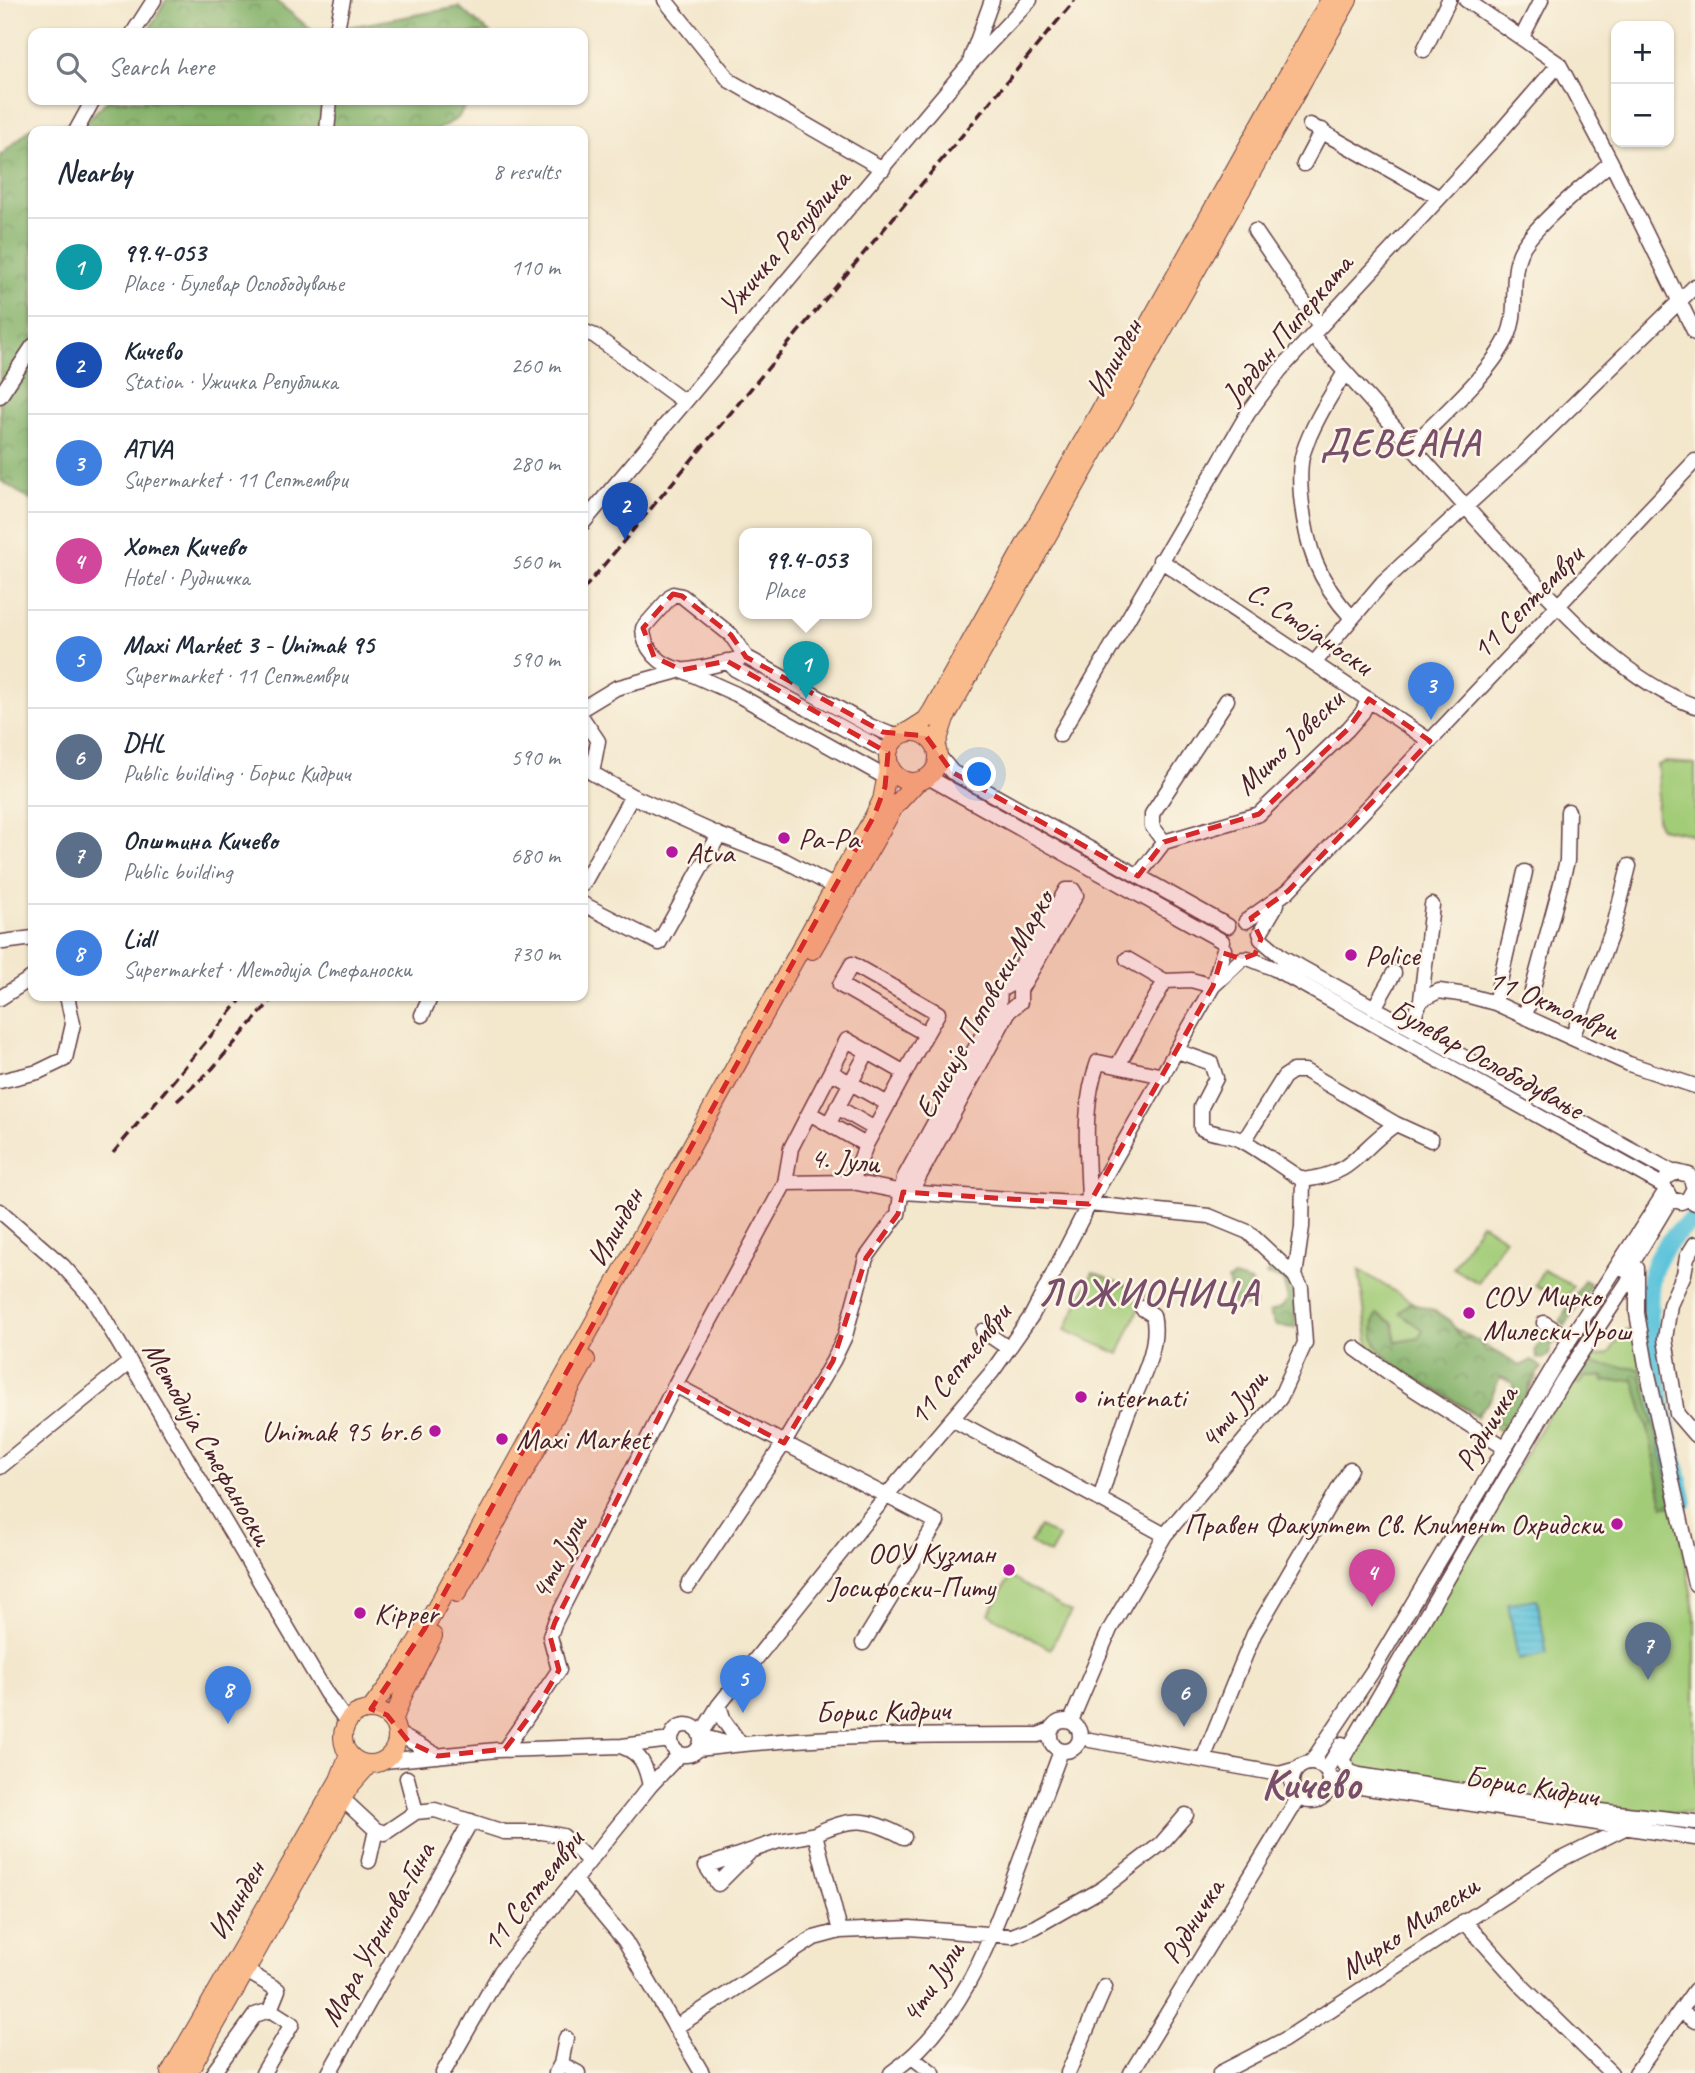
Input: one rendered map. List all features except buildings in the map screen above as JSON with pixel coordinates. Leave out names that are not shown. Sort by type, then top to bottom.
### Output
[{"type":"main road","name":"Илинден","points":[[170,2073],[339,1780],[349,1754],[343,1738],[347,1722],[361,1711],[370,1709],[395,1678],[425,1628],[882,800],[896,739],[926,720],[932,712],[1330,0]]},
{"type":"main road","name":"Илинден","points":[[188,2073],[349,1787],[395,1749],[395,1727],[403,1695],[463,1581],[894,807],[936,767],[945,718],[1348,0]]},
{"type":"main road","points":[[906,733],[926,736],[937,750]]},
{"type":"main road","points":[[888,765],[903,780],[923,779]]},
{"type":"main road","points":[[370,1709],[379,1711],[395,1727]]},
{"type":"main road","points":[[349,1754],[376,1763]]},
{"type":"street","points":[[136,28],[154,0]]},
{"type":"street","points":[[337,28],[343,0]]},
{"type":"street","points":[[665,0],[730,81],[883,169]]},
{"type":"street","points":[[968,66],[992,0]]},
{"type":"street","name":"Ужичка Република","points":[[588,517],[800,261],[883,169],[968,66],[1030,0]]},
{"type":"street","points":[[1424,50],[1449,0]]},
{"type":"street","points":[[1466,0],[1559,64],[1611,162],[1695,333]]},
{"type":"street","points":[[1522,37],[1541,0]]},
{"type":"street","name":"Јордан Пиперката","points":[[1060,735],[1248,413],[1316,330],[1494,139],[1559,64]]},
{"type":"street","points":[[79,126],[90,105]]},
{"type":"street","points":[[327,126],[330,105]]},
{"type":"street","points":[[1304,164],[1316,128],[1438,197]]},
{"type":"street","points":[[1411,447],[1489,365],[1507,338],[1513,324],[1520,253],[1536,232],[1611,162]]},
{"type":"street","points":[[1255,231],[1345,372],[1465,508],[1559,607],[1637,676],[1662,692],[1695,706]]},
{"type":"street","points":[[1315,662],[1383,582],[1451,517],[1465,508],[1695,286]]},
{"type":"street","points":[[588,333],[683,401]]},
{"type":"street","points":[[0,396],[28,354]]},
{"type":"street","points":[[1345,372],[1302,455],[1300,485],[1305,534],[1317,568],[1334,598],[1352,618]]},
{"type":"street","name":"11 Септември","points":[[1246,921],[1279,900],[1695,461]]},
{"type":"street","name":"С. Стојаноски","points":[[1160,560],[1430,741]]},
{"type":"street","points":[[888,765],[654,657],[643,637],[643,628],[673,594],[682,596],[731,635],[746,657],[870,726],[892,735],[906,733]]},
{"type":"street","points":[[588,705],[615,688],[746,657]]},
{"type":"street","points":[[727,661],[734,669],[888,765]]},
{"type":"street","name":"Мито Јовески","points":[[1164,842],[1259,814],[1348,729],[1363,713],[1369,699]]},
{"type":"street","points":[[1138,876],[1164,842],[1152,826],[1152,814],[1227,700]]},
{"type":"street","points":[[588,726],[598,741],[588,772]]},
{"type":"street","points":[[923,779],[1223,945],[1232,956],[1245,958],[1257,951],[1260,936],[1246,921],[1228,926],[952,772],[937,750]]},
{"type":"street","points":[[588,775],[719,835],[784,860],[833,886]]},
{"type":"street","points":[[588,875],[632,796]]},
{"type":"street","points":[[1525,1017],[1567,861],[1568,811]]},
{"type":"street","points":[[588,907],[659,943],[719,835]]},
{"type":"street","points":[[1572,1038],[1614,926],[1629,866]]},
{"type":"street","points":[[1495,1003],[1525,872]]},
{"type":"street","name":"Елисије Поповски-Марко","points":[[688,1586],[784,1443],[833,1361],[845,1336],[866,1258],[898,1214],[904,1178],[999,1005],[1000,990],[1011,984],[1066,890],[1073,890],[1076,895],[1020,990],[1020,1002],[1009,1011],[915,1184],[903,1192]]},
{"type":"street","name":"11 Септември","points":[[1260,936],[1279,900]]},
{"type":"street","points":[[1409,1027],[1421,1000],[1432,905]]},
{"type":"street","points":[[1223,945],[1228,926]]},
{"type":"street","name":"Булевар Ослободување","points":[[1260,936],[1282,957],[1689,1177]]},
{"type":"street","points":[[3,942],[28,939]]},
{"type":"street","name":"11 Септември","points":[[719,1705],[1008,1348],[1048,1286],[1089,1204],[1213,986],[1223,945]]},
{"type":"street","name":"11 Септември","points":[[1213,986],[1245,958]]},
{"type":"street","name":"Булевар Ослободување","points":[[1245,958],[1286,975],[1681,1202],[1693,1203]]},
{"type":"street","points":[[1127,959],[1165,981],[1191,980],[1213,986]]},
{"type":"street","points":[[852,1182],[866,1145],[938,1013],[852,964],[840,985],[926,1034]]},
{"type":"street","points":[[1374,1008],[1394,973]]},
{"type":"street","points":[[0,998],[28,980]]},
{"type":"street","points":[[1118,1065],[1165,981]]},
{"type":"street","name":"11 Октомври","points":[[1421,1000],[1439,991],[1495,1003],[1629,1064],[1695,1086]]},
{"type":"street","points":[[0,1081],[38,1072],[65,1059],[73,1024],[68,1001]]},
{"type":"street","points":[[422,1015],[429,1001]]},
{"type":"street","points":[[785,1183],[791,1148],[847,1040],[905,1073]]},
{"type":"street","points":[[829,1123],[868,1051]]},
{"type":"street","points":[[1177,1051],[1211,1063],[1216,1078],[1202,1107],[1201,1128],[1216,1136],[1229,1135],[1244,1141],[1303,1180],[1326,1178],[1343,1171],[1396,1124]]},
{"type":"street","points":[[1163,1076],[1098,1062],[1090,1084],[1086,1113],[1089,1204],[1209,1216],[1248,1231],[1296,1276]]},
{"type":"street","points":[[1244,1141],[1284,1077],[1293,1071],[1305,1071],[1396,1124],[1431,1140]]},
{"type":"street","points":[[831,1072],[888,1104]]},
{"type":"street","points":[[854,1116],[866,1092]]},
{"type":"street","points":[[837,1107],[875,1129]]},
{"type":"street","points":[[809,1112],[866,1145]]},
{"type":"street","points":[[1689,1177],[1693,1203],[1678,1209],[1667,1219],[1563,1380],[1342,1760],[1350,1772],[1359,1775],[1594,1810],[1695,1822]]},
{"type":"street","name":"Рудничка","points":[[1328,1779],[1520,1439],[1667,1193],[1667,1178],[1689,1177]]},
{"type":"street","name":"4ти Јули","points":[[1080,1735],[1110,1629],[1165,1535],[1280,1398],[1305,1343],[1301,1288],[1296,1276],[1302,1227],[1303,1180]]},
{"type":"street","name":"4. Јули","points":[[675,1385],[785,1183],[852,1182],[903,1192],[1089,1204]]},
{"type":"street","name":"Рудничка","points":[[1311,1763],[1372,1672],[1570,1339],[1667,1193]]},
{"type":"street","name":"Методија Стефаноски","points":[[0,1211],[92,1298],[326,1693],[347,1722]]},
{"type":"street","points":[[1695,1244],[1687,1257],[1665,1324],[1669,1371],[1677,1415],[1695,1435]]},
{"type":"street","points":[[1637,1268],[1637,1313],[1689,1519],[1695,1584]]},
{"type":"street","points":[[1100,1499],[1126,1416],[1148,1361],[1154,1322],[1153,1315],[1142,1308]]},
{"type":"street","points":[[1544,1323],[1570,1339]]},
{"type":"street","points":[[983,1331],[1008,1348]]},
{"type":"street","points":[[1355,1348],[1504,1447]]},
{"type":"street","points":[[0,1467],[130,1362]]},
{"type":"street","points":[[1650,1373],[1669,1371]]},
{"type":"street","points":[[675,1385],[937,1522],[863,1643]]},
{"type":"street","name":"4ти Јули","points":[[505,1749],[559,1671],[550,1636],[555,1622],[675,1385]]},
{"type":"street","points":[[952,1419],[1165,1535]]},
{"type":"street","points":[[1203,1759],[1254,1634],[1350,1469]]},
{"type":"street","points":[[719,1705],[693,1754],[680,1754],[674,1749],[671,1740],[676,1729],[688,1726],[719,1705]]},
{"type":"street","points":[[719,1705],[734,1743]]},
{"type":"street","points":[[1050,1740],[1058,1723],[1080,1735],[1279,1774],[1311,1763],[1328,1779],[1322,1798],[1300,1796],[1279,1774]]},
{"type":"street","points":[[688,1726],[699,1742]]},
{"type":"street","points":[[395,1727],[438,1756]]},
{"type":"street","name":"Борис Кидрич","points":[[699,1742],[734,1743],[904,1735],[1050,1740]]},
{"type":"street","points":[[1050,1740],[1080,1735]]},
{"type":"street","points":[[376,1763],[505,1749],[622,1746],[671,1740]]},
{"type":"street","name":"4ти Јули","points":[[891,2073],[912,2057],[948,2016],[974,1977],[992,1935],[1050,1740]]},
{"type":"street","points":[[622,1746],[637,1752],[642,1759],[650,1786]]},
{"type":"street","name":"11 Септември","points":[[443,2073],[501,1971],[650,1786],[680,1754]]},
{"type":"street","points":[[1297,1769],[1292,1779],[1300,1796]]},
{"type":"street","points":[[407,1778],[416,1812]]},
{"type":"street","name":"Борис Кидрич","points":[[1328,1779],[1361,1787],[1695,1838]]},
{"type":"street","name":"Рудничка","points":[[1131,2073],[1300,1796]]},
{"type":"street","name":"Рудничка","points":[[1140,2073],[1300,1796]]},
{"type":"street","points":[[349,1805],[376,1830],[385,1833],[416,1812],[435,1810],[504,1832],[542,1832],[563,1836],[589,1861]]},
{"type":"street","points":[[676,2028],[814,1938],[840,1931],[911,1928],[1012,1936],[1035,1927],[1102,1889],[1161,1844],[1186,1815]]},
{"type":"street","points":[[749,1853],[718,1884],[706,1866],[718,1860],[859,1820],[883,1826],[904,1837]]},
{"type":"street","name":"Мара Угринова-Гина","points":[[329,2073],[471,1821]]},
{"type":"street","name":"Мирко Милески","points":[[1220,2073],[1284,2040],[1558,1861],[1627,1827]]},
{"type":"street","points":[[369,1861],[376,1830]]},
{"type":"street","points":[[815,1834],[840,1931]]},
{"type":"street","points":[[574,1880],[625,1941],[702,2073]]},
{"type":"street","points":[[1464,1921],[1524,1988],[1611,2073]]},
{"type":"street","points":[[212,2073],[255,2015],[270,2010],[278,1990],[245,1970]]},
{"type":"street","points":[[1068,2073],[1105,1987]]},
{"type":"street","points":[[1636,2073],[1695,1990]]},
{"type":"street","points":[[263,2073],[292,2024],[270,2010]]},
{"type":"street","points":[[1680,2011],[1695,2021]]},
{"type":"street","points":[[566,2038],[559,2068],[578,2073]]},
{"type":"street","points":[[912,2057],[933,2073]]},
{"type":"highlighted area","points":[[673,594],[682,596],[731,635],[746,657],[883,732],[926,736],[952,772],[1138,876],[1164,842],[1259,814],[1348,729],[1369,699],[1430,741],[1288,891],[1251,918],[1261,939],[1255,954],[1242,959],[1223,953],[1213,986],[1089,1204],[903,1192],[898,1214],[866,1258],[833,1361],[784,1443],[675,1385],[555,1622],[550,1636],[559,1670],[539,1704],[505,1749],[438,1756],[409,1742],[387,1715],[371,1709],[425,1628],[874,816],[885,787],[888,753],[727,661],[682,670],[654,657],[643,628]]},
{"type":"green space","points":[[166,0],[275,0],[309,28],[150,28]]},
{"type":"green space","points":[[459,7],[484,28],[343,28]]},
{"type":"green space","points":[[103,105],[466,105],[458,118],[444,126],[49,126],[85,122]]},
{"type":"green space","points":[[28,131],[28,499],[0,480],[0,156]]},
{"type":"green space","points":[[1666,762],[1695,764],[1695,835],[1660,828],[1657,812],[1657,765]]},
{"type":"green space","points":[[1481,1223],[1505,1238],[1478,1283],[1453,1268]]},
{"type":"green space","points":[[1274,1264],[1287,1277],[1294,1292],[1295,1328],[1276,1326],[1269,1312],[1282,1307],[1288,1300],[1283,1280],[1266,1275]]},
{"type":"green space","points":[[1359,1270],[1537,1377],[1505,1433],[1494,1427],[1517,1385],[1500,1377],[1477,1417],[1369,1347]]},
{"type":"green space","points":[[1544,1270],[1573,1286],[1564,1302],[1535,1285]]},
{"type":"green space","points":[[1093,1272],[1145,1294],[1119,1354],[1065,1330]]},
{"type":"green space","points":[[1234,1277],[1252,1282],[1255,1306],[1234,1307],[1228,1280]]},
{"type":"green space","points":[[1584,1280],[1590,1283],[1589,1288],[1565,1326],[1560,1321]]},
{"type":"green space","points":[[1409,1303],[1433,1310],[1449,1320],[1462,1339],[1471,1337],[1480,1342],[1486,1352],[1495,1351],[1520,1366],[1532,1360],[1542,1368],[1532,1379],[1524,1401],[1506,1427],[1495,1421],[1514,1385],[1508,1379],[1500,1377],[1489,1402],[1475,1415],[1406,1373],[1378,1347],[1373,1332],[1377,1314],[1393,1323],[1396,1342],[1419,1338],[1423,1330],[1399,1313]]},
{"type":"green space","points":[[1549,1329],[1558,1338],[1551,1346],[1549,1355],[1543,1359],[1537,1358],[1535,1350]]},
{"type":"green space","points":[[1633,1330],[1642,1346],[1678,1517],[1695,1615],[1695,1814],[1637,1811],[1355,1768],[1349,1757],[1580,1360],[1609,1353],[1624,1331]]},
{"type":"green space","points":[[1582,1363],[1640,1369],[1675,1506],[1663,1506],[1649,1433],[1634,1380],[1604,1382],[1603,1377],[1585,1377],[1581,1384],[1570,1383]]},
{"type":"green space","points":[[1040,1527],[1059,1538],[1050,1554],[1030,1543]]},
{"type":"green space","points":[[1010,1577],[1071,1612],[1050,1649],[989,1614]]},
{"type":"water","points":[[1537,1599],[1547,1654],[1518,1660],[1508,1603]]},
{"type":"waterway","points":[[1683,1502],[1654,1364],[1649,1309],[1650,1285],[1659,1257],[1677,1233],[1693,1220]]},
{"type":"railway","points":[[588,584],[1075,0]]},
{"type":"railway","points":[[113,1153],[240,1001]]},
{"type":"railway","points":[[177,1101],[212,1069],[271,1001]]},
{"type":"place","name":"Кичево","points":[[625,540]]},
{"type":"place","name":"99.4-053","points":[[806,699]]},
{"type":"place","name":"ATVA","points":[[1431,720]]},
{"type":"place","name":"Ра-Ра","points":[[784,838]]},
{"type":"place","name":"Atva","points":[[672,852]]},
{"type":"place","name":"Police","points":[[1351,955]]},
{"type":"place","name":"СОУ Мирко Милески-Урош","points":[[1469,1313]]},
{"type":"place","name":"internati","points":[[1081,1397]]},
{"type":"place","name":"Unimak 95 br.6","points":[[435,1431]]},
{"type":"place","name":"Maxi Market","points":[[502,1439]]},
{"type":"place","name":"Правен Факултет Св. Климент Охридски","points":[[1617,1524]]},
{"type":"place","name":"ООУ Кузман Јосифоски-Питу","points":[[1009,1570]]},
{"type":"place","name":"Хотел Кичево","points":[[1372,1607]]},
{"type":"place","name":"Kipper","points":[[360,1613]]},
{"type":"place","name":"Општина Кичево","points":[[1648,1680]]},
{"type":"place","name":"Maxi Market 3 - Unimak 95","points":[[743,1713]]},
{"type":"place","name":"Lidl","points":[[228,1724]]},
{"type":"place","name":"DHL","points":[[1184,1727]]},
{"type":"district","name":"ДЕВЕАНА","points":[[1401,442]]},
{"type":"district","name":"ЛОЖИОНИЦА","points":[[1149,1292]]},
{"type":"district","name":"Кичево","points":[[1311,1783]]}]
